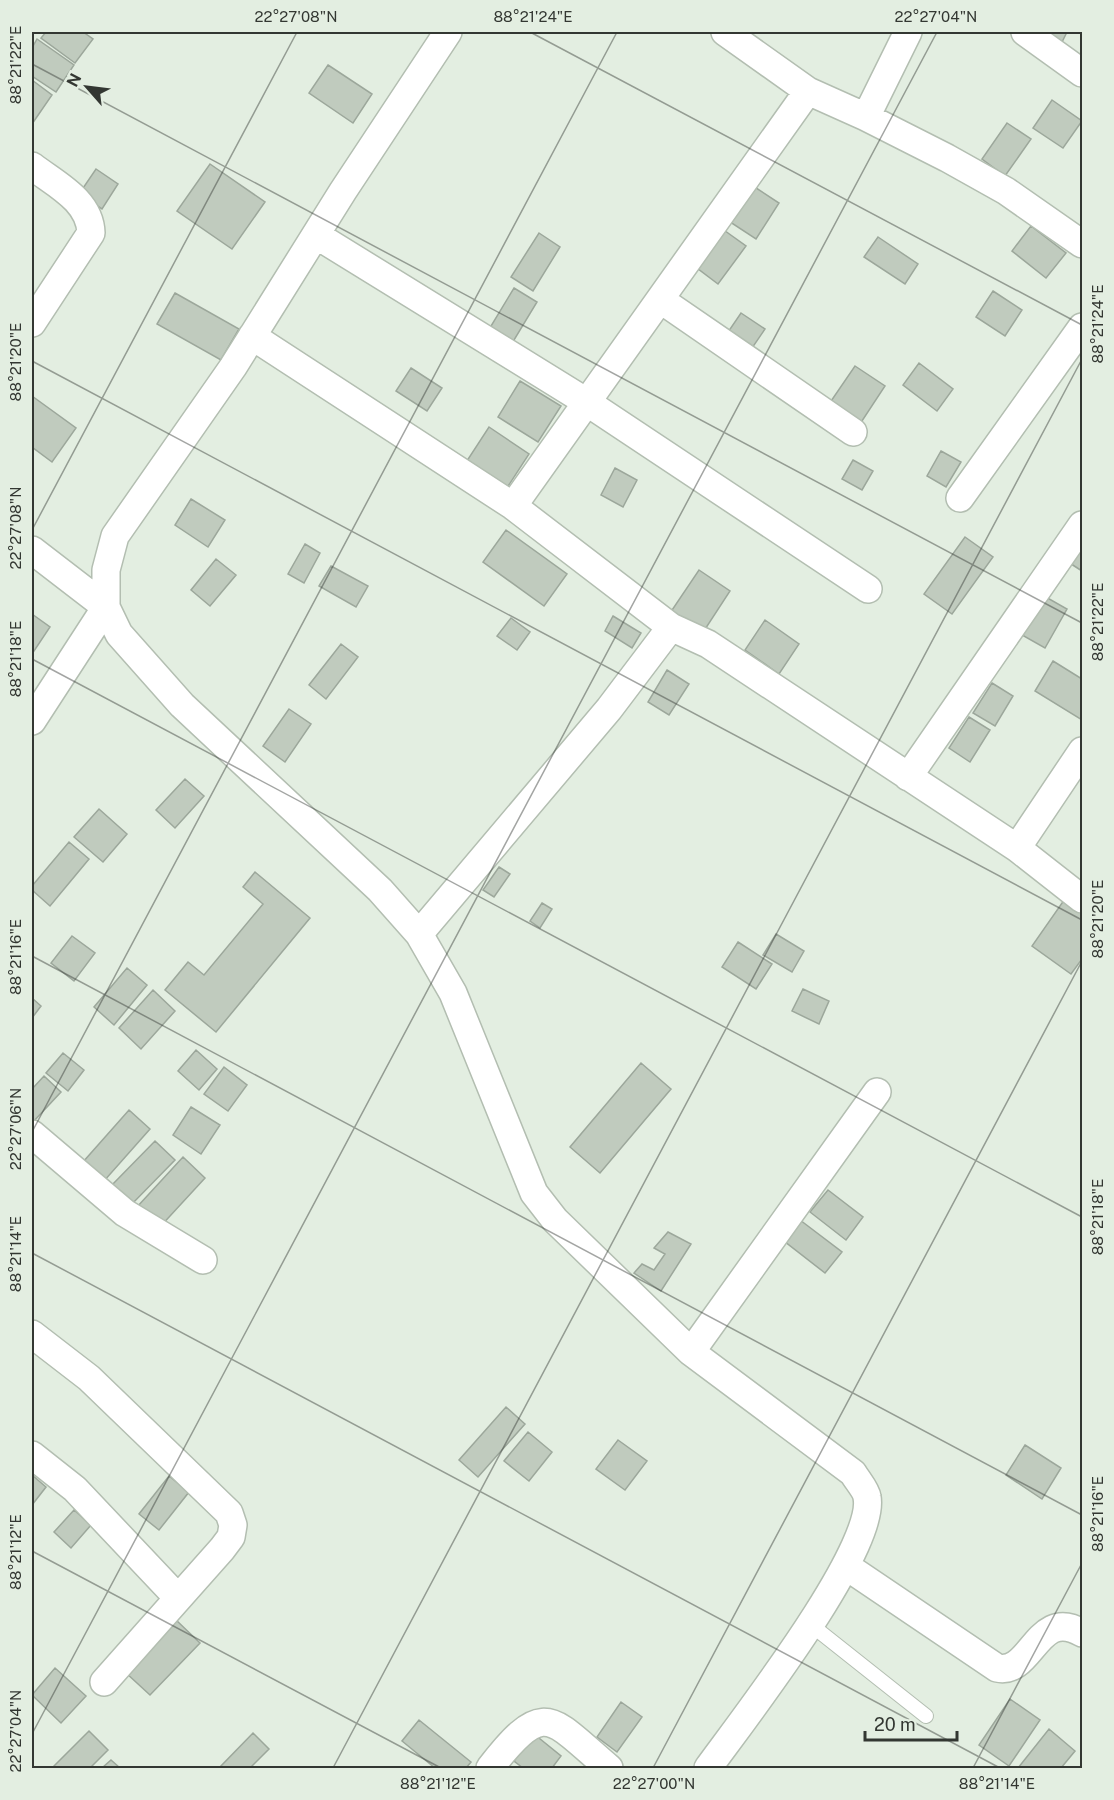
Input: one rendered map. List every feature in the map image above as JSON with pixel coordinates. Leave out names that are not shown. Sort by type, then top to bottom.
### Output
[{"type":"street","points":[[448,32],[252,336],[116,536],[106,570],[106,607],[119,634],[182,705],[371,882],[419,934],[453,993],[534,1192],[555,1220],[691,1352],[853,1473],[867,1497],[864,1524],[846,1566],[810,1624],[708,1768]]},
{"type":"street","points":[[725,32],[808,92],[866,117],[1006,191],[1083,244]]},
{"type":"street","points":[[866,117],[908,32]]},
{"type":"street","points":[[1025,32],[1083,73]]},
{"type":"street","points":[[513,506],[585,401],[661,300],[808,92]]},
{"type":"street","points":[[32,166],[82,205],[91,219],[91,233],[32,323]]},
{"type":"street","points":[[316,235],[585,401],[868,589]]},
{"type":"street","points":[[661,300],[853,432]]},
{"type":"street","points":[[960,498],[1083,327]]},
{"type":"street","points":[[252,336],[513,506],[671,627],[708,644],[1017,848],[1083,899]]},
{"type":"street","points":[[908,777],[1083,525]]},
{"type":"street","points":[[32,550],[106,607]]},
{"type":"street","points":[[32,721],[106,607]]},
{"type":"street","points":[[419,934],[609,710],[671,627]]},
{"type":"street","points":[[1017,848],[1083,751]]},
{"type":"street","points":[[691,1352],[877,1092]]},
{"type":"street","points":[[32,1134],[125,1213],[203,1260]]},
{"type":"street","points":[[32,1334],[89,1378],[229,1513],[233,1524],[231,1537],[104,1682]]},
{"type":"street","points":[[32,1455],[75,1489],[178,1598]]},
{"type":"street","points":[[846,1566],[997,1668],[1004,1669],[1013,1665],[1052,1628],[1066,1625],[1083,1633]]},
{"type":"street","points":[[490,1768],[512,1740],[533,1723],[547,1720],[560,1727],[609,1768]]},
{"type":"lane","points":[[810,1624],[926,1716]]},
{"type":"building","points":[[46,32],[83,32],[93,39],[75,63],[41,38]]},
{"type":"building","points":[[1037,32],[1067,32],[1061,44]]},
{"type":"building","points":[[37,39],[74,65],[56,92],[32,76],[32,48]]},
{"type":"building","points":[[328,65],[372,94],[353,123],[309,93]]},
{"type":"building","points":[[32,80],[52,95],[32,124]]},
{"type":"building","points":[[1052,100],[1082,121],[1063,148],[1033,128]]},
{"type":"building","points":[[1007,123],[1031,139],[1005,176],[982,159]]},
{"type":"building","points":[[210,164],[265,202],[232,249],[177,211]]},
{"type":"building","points":[[96,169],[118,184],[102,209],[79,194]]},
{"type":"building","points":[[747,182],[779,203],[756,239],[724,218]]},
{"type":"building","points":[[1031,226],[1066,253],[1046,278],[1012,251]]},
{"type":"building","points":[[721,228],[746,246],[718,284],[693,265]]},
{"type":"building","points":[[539,233],[560,247],[533,291],[511,277]]},
{"type":"building","points":[[878,237],[918,264],[905,284],[864,257]]},
{"type":"building","points":[[514,288],[537,302],[511,345],[488,331]]},
{"type":"building","points":[[993,291],[1022,310],[1005,336],[976,317]]},
{"type":"building","points":[[175,293],[239,329],[221,360],[157,324]]},
{"type":"building","points":[[741,313],[765,329],[750,351],[726,335]]},
{"type":"building","points":[[919,363],[953,389],[937,411],[903,385]]},
{"type":"building","points":[[855,366],[885,386],[860,424],[829,404]]},
{"type":"building","points":[[411,368],[442,388],[427,411],[396,391]]},
{"type":"building","points":[[520,381],[561,406],[538,442],[498,417]]},
{"type":"building","points":[[32,396],[76,428],[52,462],[32,447]]},
{"type":"building","points":[[489,427],[529,454],[501,497],[461,470]]},
{"type":"building","points":[[941,451],[961,462],[946,487],[927,476]]},
{"type":"building","points":[[853,460],[873,471],[862,490],[842,479]]},
{"type":"building","points":[[615,468],[637,480],[623,507],[601,495]]},
{"type":"building","points":[[191,499],[225,520],[208,547],[175,525]]},
{"type":"building","points":[[506,530],[567,574],[544,606],[483,562]]},
{"type":"building","points":[[965,537],[993,557],[952,614],[924,594]]},
{"type":"building","points":[[1082,541],[1082,571],[1065,560]]},
{"type":"building","points":[[305,544],[320,553],[304,583],[288,574]]},
{"type":"building","points":[[216,559],[236,575],[210,606],[191,590]]},
{"type":"building","points":[[331,566],[368,586],[356,607],[319,586]]},
{"type":"building","points":[[699,570],[730,591],[700,637],[668,616]]},
{"type":"building","points":[[1044,596],[1067,609],[1045,648],[1022,635]]},
{"type":"building","points":[[32,614],[50,627],[32,654]]},
{"type":"building","points":[[613,616],[641,633],[632,648],[605,631]]},
{"type":"building","points":[[511,618],[530,632],[517,650],[497,636]]},
{"type":"building","points":[[765,620],[799,644],[779,674],[745,650]]},
{"type":"building","points":[[341,644],[358,657],[326,699],[309,685]]},
{"type":"building","points":[[1053,661],[1082,679],[1082,720],[1035,691]]},
{"type":"building","points":[[667,670],[689,684],[669,715],[648,702]]},
{"type":"building","points":[[992,683],[1013,696],[995,726],[973,713]]},
{"type":"building","points":[[289,709],[311,724],[285,762],[263,746]]},
{"type":"building","points":[[969,717],[990,730],[970,762],[949,748]]},
{"type":"building","points":[[185,779],[204,796],[175,828],[156,810]]},
{"type":"building","points":[[99,809],[127,834],[103,862],[74,837]]},
{"type":"building","points":[[69,842],[89,859],[50,906],[32,890],[32,886]]},
{"type":"building","points":[[499,867],[510,874],[494,897],[483,890]]},
{"type":"building","points":[[255,872],[310,918],[216,1032],[165,990],[188,962],[204,975],[263,904],[243,887]]},
{"type":"building","points":[[1069,893],[1082,903],[1082,959],[1071,974],[1032,946]]},
{"type":"building","points":[[542,903],[552,909],[540,928],[530,921]]},
{"type":"building","points":[[776,934],[804,951],[792,972],[763,955]]},
{"type":"building","points":[[72,936],[95,953],[74,981],[51,963]]},
{"type":"building","points":[[738,942],[772,964],[756,989],[722,967]]},
{"type":"building","points":[[127,968],[147,985],[114,1025],[94,1007]]},
{"type":"building","points":[[803,989],[829,1001],[819,1024],[792,1011]]},
{"type":"building","points":[[153,990],[175,1011],[141,1049],[119,1028]]},
{"type":"building","points":[[32,998],[41,1006],[32,1018]]},
{"type":"building","points":[[196,1050],[217,1069],[199,1090],[178,1071]]},
{"type":"building","points":[[63,1053],[84,1070],[68,1091],[46,1073]]},
{"type":"building","points":[[641,1063],[671,1089],[600,1173],[570,1147]]},
{"type":"building","points":[[224,1067],[247,1085],[228,1111],[204,1094]]},
{"type":"building","points":[[44,1076],[61,1092],[32,1123],[32,1089]]},
{"type":"building","points":[[191,1107],[220,1125],[201,1154],[173,1135]]},
{"type":"building","points":[[129,1110],[150,1129],[104,1181],[83,1162]]},
{"type":"building","points":[[155,1141],[175,1160],[131,1205],[111,1186]]},
{"type":"building","points":[[183,1157],[205,1178],[159,1228],[137,1207]]},
{"type":"building","points":[[828,1190],[863,1217],[846,1240],[810,1212]]},
{"type":"building","points":[[800,1220],[842,1252],[825,1273],[784,1241]]},
{"type":"building","points":[[668,1232],[691,1244],[661,1291],[634,1273],[642,1264],[654,1270],[665,1254],[654,1248]]},
{"type":"building","points":[[506,1407],[525,1424],[478,1477],[459,1460]]},
{"type":"building","points":[[528,1432],[552,1452],[529,1481],[504,1461]]},
{"type":"building","points":[[618,1440],[647,1461],[625,1490],[596,1469]]},
{"type":"building","points":[[1025,1445],[1061,1468],[1042,1499],[1006,1475]]},
{"type":"building","points":[[32,1475],[46,1487],[32,1505]]},
{"type":"building","points":[[169,1476],[189,1492],[159,1530],[139,1514]]},
{"type":"building","points":[[74,1510],[91,1525],[71,1548],[54,1532]]},
{"type":"building","points":[[175,1619],[200,1643],[150,1695],[125,1672]]},
{"type":"building","points":[[55,1668],[86,1696],[61,1723],[32,1695]]},
{"type":"building","points":[[1010,1699],[1040,1720],[1009,1766],[979,1745]]},
{"type":"building","points":[[621,1702],[642,1717],[617,1752],[597,1737]]},
{"type":"building","points":[[419,1720],[471,1762],[466,1768],[435,1768],[402,1741]]},
{"type":"building","points":[[1049,1729],[1075,1751],[1061,1768],[1018,1768]]},
{"type":"building","points":[[89,1731],[108,1750],[90,1768],[52,1768]]},
{"type":"building","points":[[253,1733],[269,1749],[250,1768],[221,1766]]},
{"type":"building","points":[[534,1734],[561,1756],[552,1768],[523,1768],[514,1761]]},
{"type":"building","points":[[111,1760],[120,1768],[102,1768]]}]
